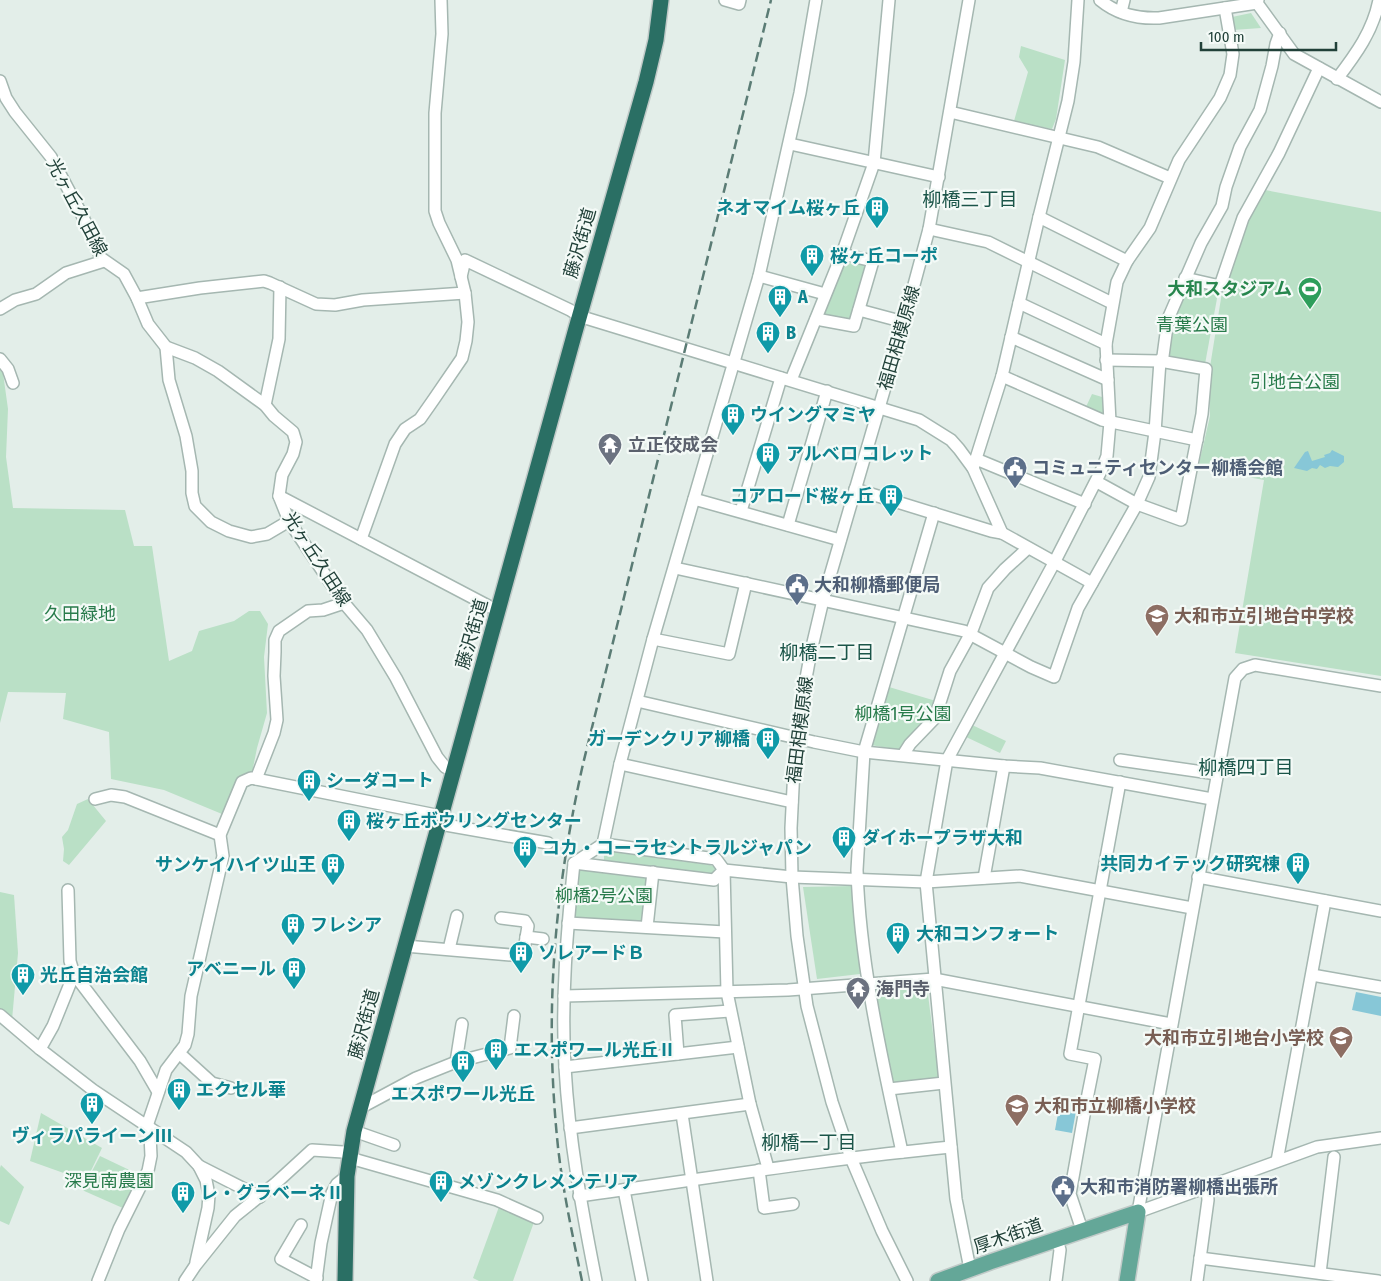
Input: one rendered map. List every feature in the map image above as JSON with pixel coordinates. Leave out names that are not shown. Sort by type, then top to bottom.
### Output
[{"type":"highway","name":"藤沢街道","points":[[345,1281],[347,1176],[354,1131],[579,316],[646,82],[656,40],[661,0]]},
{"type":"main road","name":"厚木街道","points":[[938,1281],[1138,1212]]},
{"type":"main road","points":[[1127,1281],[1138,1212]]},
{"type":"street","points":[[360,539],[395,444],[405,428],[420,419],[462,358],[466,341],[468,322],[465,293],[457,260],[435,211],[435,113],[442,34],[441,0]]},
{"type":"street","points":[[725,0],[739,4],[740,0]]},
{"type":"street","points":[[603,844],[620,764],[653,639],[759,276],[790,144],[807,60],[816,0]]},
{"type":"street","points":[[741,511],[786,379],[816,319],[842,254],[874,163],[889,0]]},
{"type":"street","name":"福田相模原線","points":[[907,1281],[882,1231],[851,1158],[818,1055],[804,988],[797,936],[792,877],[792,802],[797,738],[811,651],[823,600],[904,322],[929,229],[969,0]]},
{"type":"street","points":[[974,464],[1002,376],[1068,101],[1074,62],[1078,0]]},
{"type":"street","points":[[1100,0],[1134,17],[1159,18],[1258,2],[1294,54],[1381,102]]},
{"type":"street","points":[[1121,12],[1124,0]]},
{"type":"street","points":[[1338,79],[1358,51],[1376,31],[1379,0]]},
{"type":"street","points":[[970,1269],[956,1199],[926,882],[946,760],[1097,482],[1107,456],[1110,422],[1106,344],[1117,282],[1127,261],[1150,228],[1170,178],[1190,142],[1220,98],[1230,75],[1233,54],[1225,8]]},
{"type":"street","points":[[675,568],[971,633],[1005,653],[1054,677],[1078,608],[1137,504],[1149,477],[1155,432],[1160,361],[1163,356],[1168,319],[1200,243],[1222,206],[1226,187],[1240,147],[1260,110],[1280,33]]},
{"type":"street","points":[[1185,278],[1220,286],[1243,218],[1279,152],[1319,68]]},
{"type":"street","name":"光ヶ丘久田線","points":[[0,82],[6,98],[15,112],[51,157],[104,261],[124,274],[138,298],[148,324],[166,347],[195,358],[218,371],[265,405],[292,432],[296,442],[293,454],[282,475],[279,496],[288,521],[344,603],[367,630],[396,678],[437,757],[445,767],[453,771]]},
{"type":"street","points":[[950,112],[1106,150],[1170,178]]},
{"type":"street","points":[[790,144],[939,177]]},
{"type":"street","points":[[1039,217],[1127,261]]},
{"type":"street","points":[[929,229],[988,242],[1112,303]]},
{"type":"street","points":[[816,319],[854,326],[873,261],[842,254]]},
{"type":"street","points":[[461,277],[465,260],[579,316],[911,417],[930,426],[955,444],[974,464],[1002,533]]},
{"type":"street","points":[[0,309],[15,300],[36,294],[66,272],[104,261]]},
{"type":"street","points":[[759,276],[826,294]]},
{"type":"street","points":[[138,298],[200,288],[264,281],[316,304],[335,305],[363,300],[465,293]]},
{"type":"street","points":[[265,405],[279,339],[280,288]]},
{"type":"street","points":[[1019,303],[1106,344]]},
{"type":"street","points":[[859,310],[904,322]]},
{"type":"street","points":[[1011,337],[1108,380]]},
{"type":"street","points":[[166,347],[169,380],[186,436],[195,506],[211,522],[229,531],[251,537],[267,534],[288,521]]},
{"type":"street","points":[[0,359],[8,369],[13,383]]},
{"type":"street","points":[[1097,482],[1137,504],[1181,520],[1202,414],[1206,369],[1160,361],[1106,360]]},
{"type":"street","points":[[1002,376],[1110,422],[1197,440]]},
{"type":"street","points":[[788,525],[827,391]]},
{"type":"street","points":[[974,464],[1085,504]]},
{"type":"street","points":[[855,489],[1002,533],[1092,583]]},
{"type":"street","points":[[279,496],[498,611]]},
{"type":"street","points":[[694,499],[840,540]]},
{"type":"street","points":[[902,1152],[868,984],[857,880],[864,752],[934,513]]},
{"type":"street","points":[[903,755],[910,744],[935,718],[950,671],[971,633],[988,588],[1028,548]]},
{"type":"street","points":[[653,639],[728,654],[746,583]]},
{"type":"street","points":[[256,779],[274,733],[277,720],[274,652],[275,640],[279,630],[308,611],[322,610],[344,603]]},
{"type":"street","points":[[1381,686],[1255,664],[1248,666],[1238,673],[1235,678],[1138,1212],[1317,1147],[1381,1138]]},
{"type":"street","points":[[637,701],[864,752],[1040,768],[1212,799]]},
{"type":"street","points":[[1120,760],[1217,774]]},
{"type":"street","points":[[620,764],[792,802]]},
{"type":"street","points":[[984,878],[1004,766]]},
{"type":"street","points":[[98,1281],[119,1229],[148,1171],[151,1156],[148,1121],[166,1070],[185,1045],[188,1034],[190,996],[223,856],[220,835],[242,782],[251,778],[548,843]]},
{"type":"street","points":[[1082,1230],[1070,1194],[1095,1059],[1070,1054],[1120,782]]},
{"type":"street","points":[[95,798],[111,796],[125,798],[220,835]]},
{"type":"street","points":[[574,863],[603,844],[716,858],[724,870],[727,992],[763,1169],[764,1208],[793,1204]]},
{"type":"street","points":[[574,863],[714,880],[724,870]]},
{"type":"street","points":[[574,863],[568,922],[564,996],[565,1067],[570,1128],[579,1196],[596,1281]]},
{"type":"street","points":[[724,870],[792,877],[926,882],[1020,876],[1192,908]]},
{"type":"street","points":[[647,927],[653,872]]},
{"type":"street","points":[[1198,877],[1381,911]]},
{"type":"street","points":[[68,890],[70,961],[74,974],[135,1054],[158,1092]]},
{"type":"street","points":[[1278,1161],[1325,901]]},
{"type":"street","points":[[449,949],[457,916]]},
{"type":"street","points":[[405,946],[523,956],[528,926],[525,921],[501,918]]},
{"type":"street","points":[[568,922],[725,932]]},
{"type":"street","points":[[526,937],[543,939]]},
{"type":"street","points":[[40,1049],[53,1026],[74,974]]},
{"type":"street","points":[[1312,975],[1381,987]]},
{"type":"street","points":[[564,996],[727,992],[934,979],[1171,1024]]},
{"type":"street","points":[[678,1054],[675,1016],[730,1011]]},
{"type":"street","points":[[0,1015],[93,1090],[186,1152],[199,1166],[206,1180],[209,1195],[208,1208],[191,1281]]},
{"type":"street","points":[[360,1108],[416,1078],[456,1062],[510,1048],[514,1016]]},
{"type":"street","points":[[456,1062],[462,1024]]},
{"type":"street","points":[[565,1067],[738,1047]]},
{"type":"street","points":[[179,1053],[212,1083],[231,1088]]},
{"type":"street","points":[[889,1089],[944,1083]]},
{"type":"street","points":[[570,1128],[750,1104]]},
{"type":"street","points":[[682,1114],[707,1281]]},
{"type":"street","points":[[354,1131],[394,1145]]},
{"type":"street","points":[[579,1196],[763,1169],[951,1147]]},
{"type":"street","points":[[185,1281],[235,1216],[260,1197],[312,1150],[343,1152],[357,1160],[497,1200],[537,1218]]},
{"type":"street","points":[[1320,1273],[1334,1158]]},
{"type":"street","points":[[199,1166],[260,1197]]},
{"type":"street","points":[[301,1225],[282,1259],[316,1279],[321,1243],[332,1193],[337,1184],[347,1176]]},
{"type":"street","points":[[1197,1281],[1208,1200],[1207,1188]]},
{"type":"street","points":[[624,1190],[642,1281]]},
{"type":"street","points":[[1056,1281],[1060,1250],[1057,1239]]},
{"type":"street","points":[[1200,1258],[1378,1281]]},
{"type":"green space","points":[[1251,13],[1261,28],[1233,30],[1232,17]]},
{"type":"green space","points":[[1021,46],[1065,60],[1056,119],[1052,129],[1014,121],[1028,72],[1019,57]]},
{"type":"green space","name":"引地台公園","points":[[1265,190],[1381,212],[1381,676],[1235,653],[1264,480],[1198,468],[1210,416],[1209,373],[1223,286],[1243,225]]},
{"type":"green space","points":[[845,258],[868,265],[851,322],[822,316]]},
{"type":"green space","name":"青葉公園","points":[[1187,284],[1218,293],[1205,364],[1167,357],[1173,317]]},
{"type":"green space","name":"久田緑地","points":[[0,370],[3,373],[8,409],[6,457],[13,508],[125,510],[134,546],[152,546],[169,661],[192,651],[199,631],[234,621],[249,611],[260,611],[268,624],[264,657],[267,713],[252,773],[237,778],[222,814],[164,790],[111,779],[109,732],[63,719],[66,693],[8,692],[0,723]]},
{"type":"green space","points":[[1092,394],[1102,397],[1104,417],[1085,409]]},
{"type":"green space","name":"柳橋1号公園","points":[[889,687],[936,701],[931,716],[899,750],[871,745]]},
{"type":"green space","points":[[970,724],[1006,741],[1000,753],[964,736]]},
{"type":"green space","points":[[88,799],[106,821],[69,865],[63,861],[62,837],[68,830],[77,804]]},
{"type":"green space","points":[[608,851],[710,865],[715,867],[714,874],[709,876],[608,863],[604,860],[604,853]]},
{"type":"green space","name":"柳橋2号公園","points":[[574,863],[653,872],[647,927],[568,923]]},
{"type":"green space","points":[[852,886],[860,974],[817,979],[803,887]]},
{"type":"green space","points":[[0,892],[14,895],[18,953],[12,1020],[0,1010]]},
{"type":"green space","points":[[927,987],[939,1080],[894,1083],[874,991]]},
{"type":"green space","points":[[41,1113],[102,1148],[86,1181],[30,1161]]},
{"type":"green space","name":"深見南農園","points":[[100,1156],[142,1176],[125,1209],[82,1190]]},
{"type":"green space","points":[[1,1165],[24,1187],[9,1225],[0,1221]]},
{"type":"green space","points":[[500,1204],[534,1222],[513,1281],[479,1281],[473,1278]]},
{"type":"water","points":[[1332,450],[1344,456],[1344,462],[1338,467],[1330,466],[1325,468],[1320,465],[1317,469],[1312,468],[1307,471],[1294,468],[1305,452],[1308,451],[1312,461],[1325,457],[1324,455]]},
{"type":"water","points":[[1356,992],[1381,997],[1381,1016],[1352,1010]]},
{"type":"water","points":[[1061,1097],[1078,1100],[1072,1133],[1055,1130]]},
{"type":"railway","points":[[582,1281],[568,1214],[558,1147],[552,1049],[554,954],[565,860],[583,764],[771,0]]},
{"type":"place","name":"ネオマイム桜ヶ丘","points":[[877,229]]},
{"type":"place","name":"桜ヶ丘コーポ","points":[[812,277]]},
{"type":"place","name":"大和スタジアム","points":[[1310,310]]},
{"type":"place","name":"A","points":[[780,318]]},
{"type":"place","name":"B","points":[[768,354]]},
{"type":"place","name":"ウイングマミヤ","points":[[733,436]]},
{"type":"place","name":"立正佼成会","points":[[610,466]]},
{"type":"place","name":"アルベロ コレット","points":[[768,475]]},
{"type":"place","name":"コミュニティセンター柳橋会館","points":[[1015,489]]},
{"type":"place","name":"コアロード桜ヶ丘","points":[[891,517]]},
{"type":"place","name":"大和柳橋郵便局","points":[[797,606]]},
{"type":"place","name":"大和市立引地台中学校","points":[[1157,637]]},
{"type":"place","name":"ガーデンクリア柳橋","points":[[768,760]]},
{"type":"place","name":"シーダコート","points":[[309,802]]},
{"type":"place","name":"桜ヶ丘ボウリングセンター","points":[[349,842]]},
{"type":"place","name":"ダイホープラザ大和","points":[[844,859]]},
{"type":"place","name":"コカ・コーラセントラルジャパン","points":[[525,869]]},
{"type":"place","name":"共同カイテック研究棟","points":[[1298,885]]},
{"type":"place","name":"サンケイハイツ山王","points":[[333,886]]},
{"type":"place","name":"フレシア","points":[[293,946]]},
{"type":"place","name":"大和コンフォート","points":[[898,955]]},
{"type":"place","name":"ソレアードＢ","points":[[521,974]]},
{"type":"place","name":"アベニール","points":[[294,990]]},
{"type":"place","name":"光丘自治会館","points":[[23,996]]},
{"type":"place","name":"海門寺","points":[[858,1010]]},
{"type":"place","name":"大和市立引地台小学校","points":[[1341,1059]]},
{"type":"place","name":"エスポワール光丘Ⅱ","points":[[496,1071]]},
{"type":"place","name":"エスポワール光丘","points":[[463,1083]]},
{"type":"place","name":"エクセル華","points":[[179,1111]]},
{"type":"place","name":"ヴィラパライーンⅢ","points":[[92,1125]]},
{"type":"place","name":"大和市立柳橋小学校","points":[[1017,1127]]},
{"type":"place","name":"メゾンクレメンテリア","points":[[441,1203]]},
{"type":"place","name":"大和市消防署柳橋出張所","points":[[1063,1208]]},
{"type":"place","name":"レ・グラベーネⅡ","points":[[183,1214]]},
{"type":"district","name":"柳橋三丁目","points":[[970,199]]},
{"type":"district","name":"柳橋二丁目","points":[[827,652]]},
{"type":"district","name":"柳橋四丁目","points":[[1246,767]]},
{"type":"district","name":"柳橋一丁目","points":[[809,1142]]}]
